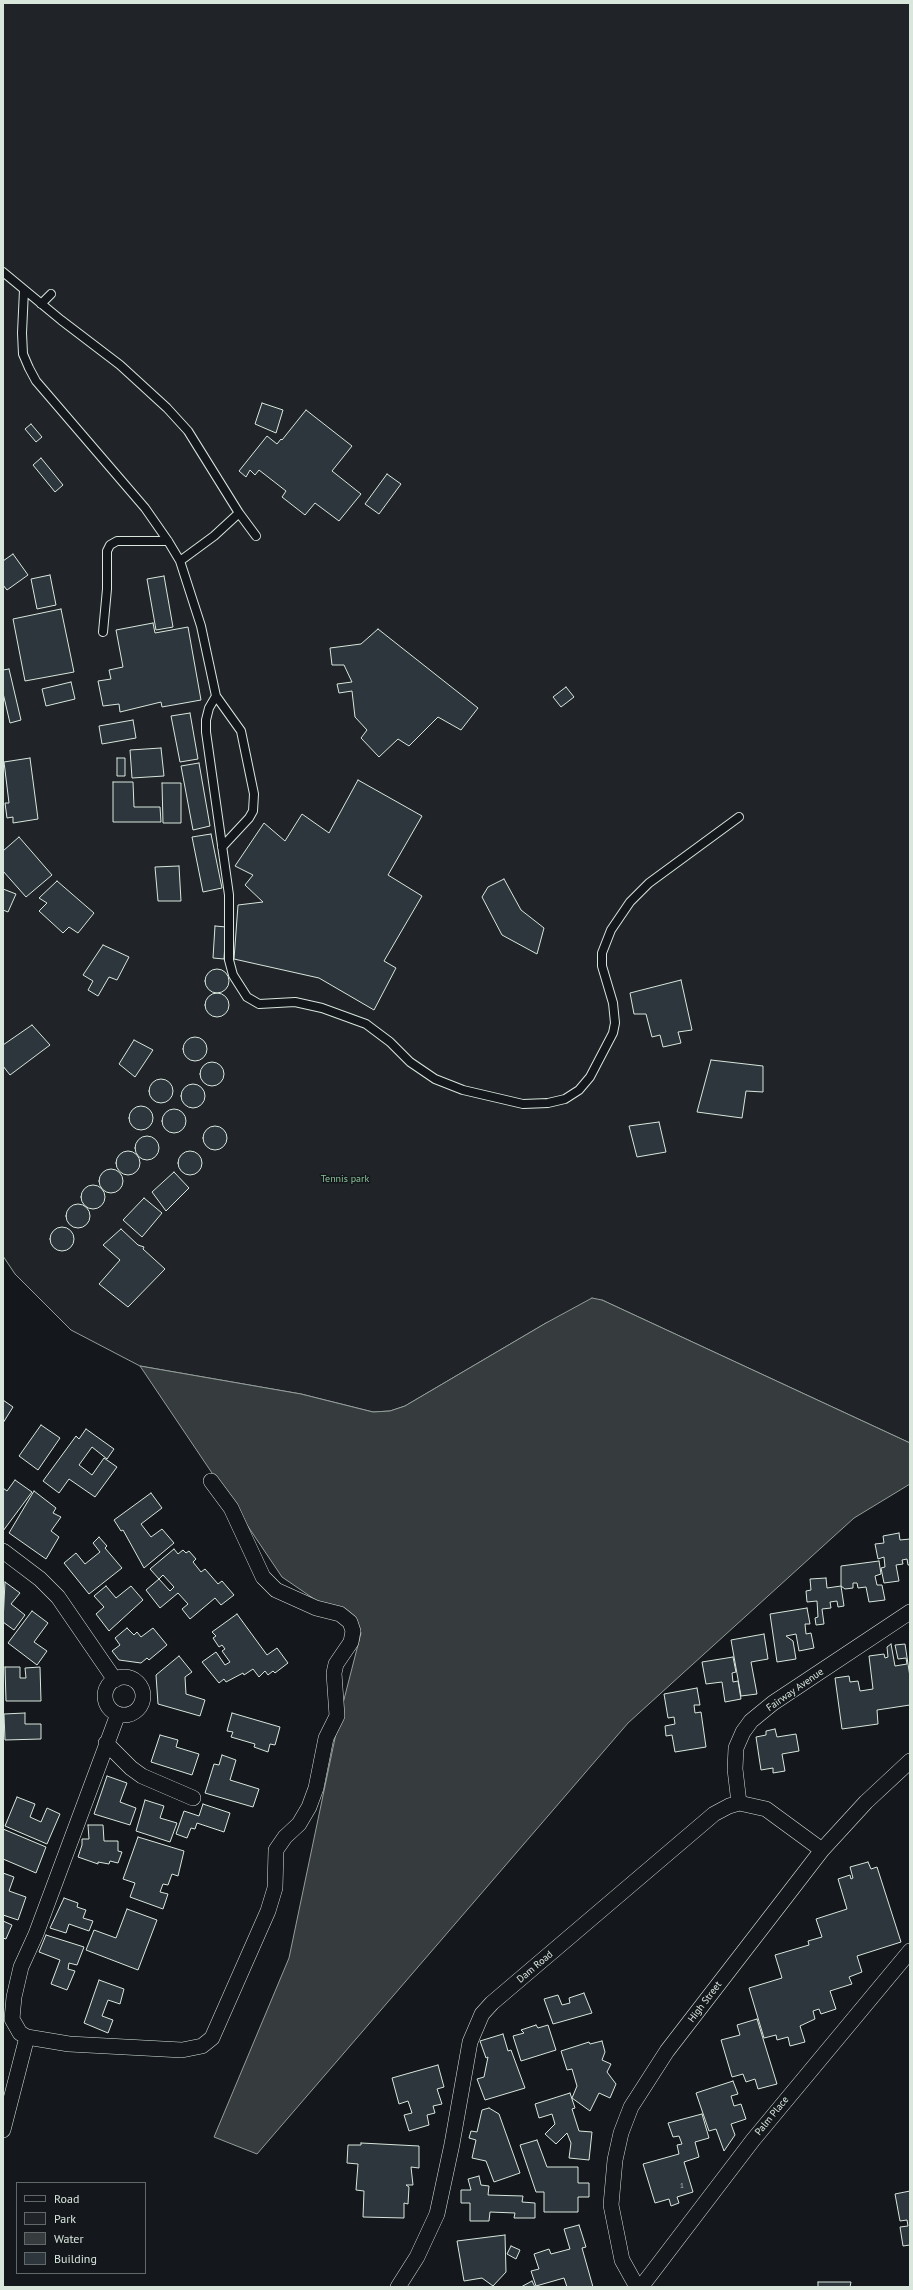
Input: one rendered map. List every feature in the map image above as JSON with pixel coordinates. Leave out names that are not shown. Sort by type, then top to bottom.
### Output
[{"type":"street","points":[[118,1714],[36,1934],[21,1967],[14,1997],[12,2019],[20,2033],[27,2037],[70,2044],[182,2050],[202,2046],[212,2038],[268,1911],[275,1888],[276,1850],[285,1837],[299,1824],[309,1807],[316,1788],[326,1738],[338,1716],[334,1673],[336,1664],[350,1642],[353,1631],[350,1622],[340,1614],[316,1608],[276,1590],[263,1577],[231,1508],[211,1481]]},
{"type":"street","points":[[3,1551],[40,1580],[58,1597],[115,1680]]},
{"type":"street","name":"Fairway Avenue","points":[[739,1803],[735,1768],[736,1748],[743,1732],[752,1721],[773,1703],[910,1612]]},
{"type":"street","points":[[121,1678],[133,1680],[142,1688],[143,1695],[140,1706],[136,1711],[130,1714],[118,1714],[106,1701],[107,1689],[115,1680],[121,1678]]},
{"type":"street","points":[[106,1743],[131,1768],[142,1776],[193,1798]]},
{"type":"street","name":"High Street","points":[[637,2287],[622,2260],[611,2205],[615,2160],[625,2121],[631,2107],[668,2051],[822,1850],[866,1802],[910,1761]]},
{"type":"street","points":[[739,1803],[755,1805],[766,1809],[822,1850]]},
{"type":"street","name":"Dam Road","points":[[398,2287],[417,2257],[437,2214],[452,2144],[470,2042],[482,2014],[496,2000],[714,1814],[739,1803]]},
{"type":"street","name":"Palm Place","points":[[641,2287],[752,2140],[910,1951]]},
{"type":"street","points":[[3,2130],[27,2037]]},
{"type":"lane","points":[[3,272],[41,304],[102,350],[167,408],[188,431],[239,513],[256,536]]},
{"type":"lane","points":[[24,290],[22,333],[23,354],[28,368],[36,381],[145,508],[180,561],[203,633],[216,696],[241,731],[254,794],[254,804],[249,818],[222,847]]},
{"type":"lane","points":[[41,304],[51,294]]},
{"type":"lane","points":[[180,561],[214,536],[239,513]]},
{"type":"lane","points":[[103,632],[107,589],[107,551],[110,545],[117,541],[168,541]]},
{"type":"lane","points":[[216,696],[209,708],[206,720],[206,732],[208,756],[229,895],[229,960],[233,975],[247,996],[259,1004],[295,1002],[322,1008],[366,1024],[390,1042],[410,1062],[435,1080],[462,1090],[523,1104],[548,1103],[566,1099],[579,1090],[601,1059],[613,1033],[615,1023],[613,1003],[602,966],[602,953],[611,930],[630,902],[649,883],[739,817]]},
{"type":"green space","name":"Tennis park","points":[[3,3],[910,3],[910,1443],[602,1300],[546,1323],[405,1406],[390,1411],[373,1412],[301,1394],[140,1366],[71,1330],[15,1274],[3,1256]]},
{"type":"water","points":[[592,1298],[602,1300],[910,1443],[910,1484],[854,1518],[628,1723],[257,2154],[214,2137],[289,1958],[339,1719],[361,1633],[355,1618],[320,1603],[282,1577],[140,1366],[301,1394],[373,1412],[390,1411],[405,1406],[546,1323]]},
{"type":"building","points":[[262,403],[283,410],[276,433],[255,424]]},
{"type":"building","points":[[306,410],[352,446],[332,471],[361,494],[339,521],[315,503],[305,515],[282,497],[286,491],[259,470],[255,475],[250,470],[246,477],[239,471],[267,436],[277,444],[281,439],[282,440]]},
{"type":"building","points":[[31,424],[42,437],[36,442],[25,429]]},
{"type":"building","points":[[41,458],[63,485],[55,492],[33,465]]},
{"type":"building","points":[[387,474],[401,484],[379,514],[365,504]]},
{"type":"building","points":[[13,554],[28,575],[7,590],[3,585],[3,561]]},
{"type":"building","points":[[50,575],[56,605],[37,609],[31,579]]},
{"type":"building","points":[[164,576],[173,627],[156,630],[147,579]]},
{"type":"building","points":[[61,609],[74,672],[25,681],[13,619]]},
{"type":"building","points":[[153,623],[155,633],[188,627],[201,700],[162,707],[161,702],[120,712],[119,704],[103,706],[98,681],[111,679],[109,670],[123,667],[116,630]]},
{"type":"building","points":[[378,629],[478,708],[461,730],[438,717],[409,746],[398,739],[379,757],[361,738],[367,730],[355,717],[352,691],[339,693],[337,684],[352,682],[344,665],[332,665],[330,648],[361,644]]},
{"type":"building","points":[[9,669],[21,720],[10,723],[3,693],[3,670]]},
{"type":"building","points":[[71,682],[75,699],[46,706],[42,689]]},
{"type":"building","points":[[566,687],[574,697],[561,707],[553,697]]},
{"type":"building","points":[[190,713],[198,759],[180,762],[171,716]]},
{"type":"building","points":[[133,720],[136,738],[102,744],[99,726]]},
{"type":"building","points":[[161,748],[164,776],[132,778],[130,750]]},
{"type":"building","points":[[30,758],[38,819],[13,823],[13,817],[7,818],[5,803],[9,803],[4,762]]},
{"type":"building","points":[[117,758],[125,758],[125,776],[117,776]]},
{"type":"building","points":[[199,763],[210,826],[193,830],[181,766]]},
{"type":"building","points":[[358,780],[422,816],[388,875],[422,896],[384,961],[396,968],[374,1010],[319,978],[234,959],[238,905],[263,902],[245,885],[253,875],[235,866],[264,823],[285,841],[302,814],[329,833]]},
{"type":"building","points":[[113,782],[133,782],[134,807],[160,807],[161,822],[113,822]]},
{"type":"building","points":[[162,783],[181,783],[181,823],[163,823]]},
{"type":"building","points":[[211,834],[222,888],[203,892],[192,837]]},
{"type":"building","points":[[19,837],[52,875],[26,897],[3,871],[3,851]]},
{"type":"building","points":[[179,866],[181,901],[158,901],[155,867]]},
{"type":"building","points":[[504,879],[521,910],[544,928],[537,954],[502,935],[482,897],[488,887]]},
{"type":"building","points":[[57,881],[94,913],[78,933],[69,927],[63,933],[39,911],[47,903],[39,898]]},
{"type":"building","points":[[3,889],[16,894],[8,912],[3,910]]},
{"type":"building","points":[[215,926],[226,927],[224,959],[213,958]]},
{"type":"building","points":[[103,945],[129,957],[117,980],[109,977],[98,996],[88,990],[93,981],[83,975]]},
{"type":"building","points":[[217,969],[225,973],[229,981],[225,989],[217,993],[209,989],[205,981],[209,973]]},
{"type":"building","points":[[681,980],[692,1030],[678,1032],[681,1043],[663,1047],[660,1035],[652,1037],[646,1014],[634,1014],[630,993]]},
{"type":"building","points":[[217,993],[225,997],[229,1005],[225,1013],[217,1017],[209,1013],[205,1005],[209,997]]},
{"type":"building","points":[[32,1025],[50,1045],[10,1075],[3,1066],[3,1045]]},
{"type":"building","points":[[195,1037],[203,1041],[207,1049],[203,1057],[195,1061],[187,1057],[183,1049],[187,1041]]},
{"type":"building","points":[[134,1040],[153,1050],[135,1077],[119,1064]]},
{"type":"building","points":[[711,1060],[763,1066],[763,1092],[746,1091],[742,1118],[697,1112]]},
{"type":"building","points":[[212,1062],[217,1063],[223,1069],[223,1079],[217,1085],[212,1086],[207,1085],[201,1079],[200,1074],[201,1069],[207,1063]]},
{"type":"building","points":[[161,1079],[169,1083],[173,1091],[169,1099],[161,1103],[153,1099],[149,1091],[153,1083]]},
{"type":"building","points":[[193,1084],[201,1088],[205,1096],[201,1104],[193,1108],[185,1104],[181,1096],[185,1088]]},
{"type":"building","points":[[141,1106],[149,1110],[153,1118],[149,1126],[141,1130],[133,1126],[129,1118],[133,1110]]},
{"type":"building","points":[[174,1109],[182,1113],[186,1121],[182,1129],[174,1133],[166,1129],[162,1121],[166,1113]]},
{"type":"building","points":[[659,1122],[666,1152],[637,1157],[629,1126]]},
{"type":"building","points":[[215,1126],[223,1130],[227,1138],[223,1146],[215,1150],[207,1146],[203,1138],[207,1130]]},
{"type":"building","points":[[147,1136],[155,1140],[159,1148],[155,1156],[147,1160],[139,1156],[135,1148],[139,1140]]},
{"type":"building","points":[[128,1151],[136,1155],[140,1163],[136,1171],[128,1175],[120,1171],[116,1163],[120,1155]]},
{"type":"building","points":[[190,1151],[198,1155],[202,1163],[198,1171],[190,1175],[182,1171],[178,1163],[182,1155]]},
{"type":"building","points":[[111,1169],[119,1173],[123,1181],[119,1189],[111,1193],[103,1189],[99,1181],[103,1173]]},
{"type":"building","points":[[174,1172],[189,1188],[166,1211],[152,1192]]},
{"type":"building","points":[[93,1185],[101,1189],[105,1197],[101,1205],[93,1209],[85,1205],[81,1197],[85,1189]]},
{"type":"building","points":[[144,1198],[162,1213],[142,1237],[123,1220]]},
{"type":"building","points":[[78,1204],[86,1208],[90,1216],[86,1224],[78,1228],[70,1224],[66,1216],[70,1208]]},
{"type":"building","points":[[62,1227],[70,1231],[74,1239],[70,1247],[62,1251],[54,1247],[50,1239],[54,1231]]},
{"type":"building","points":[[121,1229],[138,1245],[144,1247],[143,1249],[165,1269],[128,1307],[99,1284],[120,1260],[103,1245]]},
{"type":"building","points":[[3,1400],[13,1407],[3,1423]]},
{"type":"building","points":[[41,1425],[60,1438],[38,1470],[19,1456]]},
{"type":"building","points":[[86,1429],[114,1449],[107,1459],[92,1447],[79,1465],[92,1475],[104,1458],[117,1467],[95,1497],[69,1479],[59,1493],[43,1481],[76,1436],[79,1439]]},
{"type":"building","points":[[15,1480],[32,1492],[3,1531],[3,1488],[7,1491]]},
{"type":"building","points":[[34,1491],[56,1508],[53,1513],[61,1517],[51,1531],[59,1537],[46,1559],[9,1533]]},
{"type":"building","points":[[151,1493],[162,1508],[141,1524],[151,1537],[162,1529],[174,1543],[144,1568],[123,1530],[121,1531],[114,1520]]},
{"type":"building","points":[[899,1533],[900,1540],[910,1539],[910,1565],[908,1565],[907,1559],[902,1560],[903,1564],[896,1565],[899,1581],[884,1583],[881,1568],[885,1567],[884,1557],[878,1559],[875,1544],[884,1543],[883,1536]]},
{"type":"building","points":[[99,1537],[107,1546],[105,1548],[122,1568],[89,1594],[64,1563],[76,1553],[85,1564],[100,1552],[93,1543]]},
{"type":"building","points":[[174,1549],[178,1554],[183,1550],[186,1553],[189,1551],[196,1559],[193,1562],[201,1572],[205,1569],[218,1584],[222,1581],[234,1595],[221,1605],[215,1598],[190,1619],[182,1609],[188,1604],[178,1593],[160,1608],[146,1590],[159,1579],[150,1569]],"holes":[[[163,1575],[174,1587],[170,1591],[159,1579]]]},
{"type":"building","points":[[879,1561],[881,1574],[875,1576],[877,1585],[882,1585],[885,1600],[869,1602],[866,1587],[858,1588],[857,1583],[853,1583],[853,1588],[845,1589],[841,1586],[841,1566]]},
{"type":"building","points":[[826,1578],[827,1588],[841,1586],[844,1606],[838,1607],[837,1601],[830,1602],[831,1608],[822,1609],[824,1624],[816,1625],[815,1618],[818,1617],[817,1601],[807,1602],[806,1591],[811,1590],[810,1579]]},
{"type":"building","points":[[5,1582],[20,1593],[11,1604],[25,1615],[14,1630],[3,1622]]},
{"type":"building","points":[[106,1586],[116,1598],[131,1586],[143,1600],[109,1631],[96,1614],[104,1607],[94,1596]]},
{"type":"building","points":[[807,1608],[810,1624],[805,1624],[806,1634],[811,1633],[814,1648],[799,1651],[796,1634],[786,1636],[793,1641],[796,1659],[777,1662],[770,1614]]},
{"type":"building","points":[[32,1611],[48,1623],[34,1642],[47,1651],[37,1665],[8,1643]]},
{"type":"building","points":[[237,1614],[267,1655],[277,1648],[288,1663],[275,1673],[273,1671],[268,1675],[265,1671],[259,1677],[253,1669],[244,1675],[243,1673],[226,1682],[224,1679],[219,1683],[202,1662],[216,1652],[225,1665],[230,1662],[222,1651],[225,1649],[222,1645],[219,1647],[213,1638],[216,1636],[212,1632]]},
{"type":"building","points":[[127,1628],[134,1635],[137,1632],[141,1637],[153,1628],[167,1645],[149,1660],[147,1658],[141,1663],[119,1660],[112,1651],[120,1645],[115,1638]]},
{"type":"building","points":[[764,1634],[768,1659],[751,1662],[757,1694],[741,1696],[731,1640]]},
{"type":"building","points":[[891,1644],[895,1666],[907,1664],[906,1658],[898,1659],[895,1645],[905,1644],[910,1677],[910,1705],[877,1710],[878,1724],[842,1729],[835,1678],[849,1676],[850,1682],[858,1681],[860,1691],[873,1689],[869,1656],[884,1654],[885,1658],[888,1657],[887,1647]]},
{"type":"building","points":[[179,1656],[192,1672],[185,1677],[186,1694],[205,1700],[200,1716],[158,1704],[156,1675]]},
{"type":"building","points":[[733,1657],[736,1672],[732,1673],[733,1682],[738,1681],[741,1699],[725,1702],[722,1682],[706,1684],[702,1662]]},
{"type":"building","points":[[5,1667],[20,1667],[20,1678],[26,1678],[25,1668],[40,1667],[41,1701],[6,1701]]},
{"type":"building","points":[[697,1688],[700,1705],[694,1705],[695,1713],[701,1712],[706,1747],[675,1752],[672,1735],[666,1736],[665,1726],[675,1724],[674,1717],[668,1718],[664,1694]]},
{"type":"building","points":[[25,1713],[25,1724],[41,1724],[41,1739],[5,1740],[4,1714]]},
{"type":"building","points":[[232,1713],[280,1727],[275,1745],[270,1744],[268,1752],[254,1747],[255,1744],[231,1737],[233,1732],[227,1731]]},
{"type":"building","points":[[775,1729],[777,1737],[796,1734],[799,1751],[782,1754],[785,1771],[773,1773],[773,1768],[761,1770],[756,1737],[766,1735],[766,1731]]},
{"type":"building","points":[[160,1735],[178,1740],[176,1747],[199,1754],[192,1775],[151,1762]]},
{"type":"building","points":[[222,1755],[236,1760],[230,1780],[259,1789],[253,1807],[205,1793],[214,1764],[219,1765]]},
{"type":"building","points":[[107,1776],[127,1783],[120,1802],[136,1808],[130,1825],[94,1814]]},
{"type":"building","points":[[17,1797],[35,1804],[30,1817],[41,1822],[47,1808],[60,1814],[47,1844],[5,1826]]},
{"type":"building","points":[[145,1800],[164,1806],[160,1818],[177,1823],[170,1842],[136,1831]]},
{"type":"building","points":[[203,1804],[230,1813],[224,1832],[197,1823],[195,1829],[191,1828],[187,1838],[176,1834],[184,1811],[199,1816]]},
{"type":"building","points":[[88,1825],[103,1825],[104,1841],[118,1841],[118,1851],[122,1852],[118,1863],[110,1861],[109,1864],[98,1862],[98,1864],[78,1857],[82,1845],[82,1839],[89,1839]]},
{"type":"building","points":[[3,1829],[46,1847],[36,1873],[3,1859]]},
{"type":"building","points":[[138,1837],[184,1851],[178,1876],[172,1874],[168,1885],[163,1884],[160,1892],[168,1894],[163,1909],[130,1897],[135,1883],[123,1879]]},
{"type":"building","points":[[868,1862],[871,1869],[877,1867],[901,1942],[857,1956],[862,1972],[849,1977],[852,1984],[830,1991],[836,2009],[821,2014],[819,2009],[813,2011],[815,2019],[800,2026],[805,2042],[790,2046],[788,2037],[777,2040],[776,2035],[764,2038],[749,1988],[782,1978],[775,1955],[809,1945],[808,1941],[822,1937],[816,1919],[847,1909],[838,1879],[850,1875],[851,1879],[853,1878],[850,1867]]},
{"type":"building","points":[[3,1873],[14,1877],[9,1891],[26,1897],[18,1920],[3,1915]]},
{"type":"building","points":[[64,1898],[78,1903],[77,1907],[86,1910],[83,1918],[93,1921],[89,1931],[69,1924],[66,1933],[50,1928]]},
{"type":"building","points":[[127,1909],[157,1920],[138,1970],[86,1950],[94,1930],[116,1938]]},
{"type":"building","points":[[3,1921],[12,1925],[6,1939],[3,1938]]},
{"type":"building","points":[[46,1935],[84,1947],[77,1965],[69,1963],[68,1969],[75,1971],[67,1990],[51,1984],[60,1960],[39,1952]]},
{"type":"building","points":[[99,1980],[124,1989],[120,2004],[108,2000],[102,2016],[113,2020],[108,2033],[84,2023]]},
{"type":"building","points":[[584,1993],[592,2013],[553,2024],[544,1999],[558,1995],[562,2005],[570,2003],[569,1998]]},
{"type":"building","points":[[757,2019],[777,2084],[758,2089],[755,2079],[746,2082],[743,2074],[732,2077],[721,2040],[740,2035],[737,2025]]},
{"type":"building","points":[[536,2025],[538,2028],[548,2025],[556,2050],[521,2061],[513,2036],[524,2033],[521,2030]]},
{"type":"building","points":[[503,2034],[508,2051],[511,2050],[525,2088],[485,2100],[477,2079],[484,2077],[488,2057],[486,2058],[480,2041]]},
{"type":"building","points":[[602,2041],[605,2052],[602,2060],[611,2064],[607,2072],[616,2084],[610,2098],[599,2093],[590,2111],[572,2098],[577,2086],[572,2069],[567,2070],[561,2051],[589,2042],[590,2044]]},
{"type":"building","points":[[438,2065],[444,2087],[437,2089],[442,2104],[433,2106],[435,2113],[427,2115],[429,2125],[409,2131],[404,2115],[412,2113],[408,2101],[399,2104],[392,2078]]},
{"type":"building","points":[[733,2081],[738,2094],[731,2096],[734,2106],[741,2104],[746,2119],[731,2124],[735,2135],[724,2151],[716,2129],[709,2131],[696,2093]]},
{"type":"building","points":[[570,2093],[575,2108],[572,2109],[579,2131],[592,2132],[589,2160],[569,2158],[571,2143],[567,2133],[556,2144],[545,2134],[555,2124],[552,2114],[539,2118],[535,2104]]},
{"type":"building","points":[[489,2108],[499,2114],[520,2173],[494,2182],[486,2161],[472,2158],[476,2140],[469,2138],[471,2131],[477,2132],[482,2110]]},
{"type":"building","points":[[702,2114],[709,2138],[695,2142],[699,2157],[684,2162],[693,2192],[677,2197],[679,2203],[671,2206],[669,2199],[655,2203],[643,2164],[679,2154],[677,2145],[682,2144],[679,2136],[673,2137],[668,2123]]},
{"type":"building","points":[[537,2140],[547,2167],[578,2167],[578,2183],[589,2183],[589,2197],[578,2197],[578,2212],[544,2212],[544,2192],[536,2192],[520,2145]]},
{"type":"building","points":[[361,2143],[419,2146],[419,2168],[411,2167],[413,2185],[406,2185],[409,2187],[408,2204],[404,2203],[404,2218],[363,2217],[364,2191],[356,2190],[358,2164],[347,2163],[348,2145],[361,2145]]},
{"type":"building","points":[[479,2176],[481,2185],[489,2186],[488,2195],[523,2196],[522,2202],[535,2203],[535,2218],[514,2218],[515,2213],[490,2212],[489,2221],[470,2221],[470,2203],[461,2203],[461,2190],[471,2190],[468,2179]]},
{"type":"building","points":[[910,2191],[910,2245],[903,2246],[900,2227],[908,2226],[907,2220],[900,2221],[895,2194]]},
{"type":"building","points":[[579,2225],[586,2247],[582,2248],[593,2287],[567,2287],[564,2278],[536,2286],[531,2271],[539,2269],[534,2254],[549,2249],[551,2254],[570,2249],[564,2229]]},
{"type":"building","points":[[505,2235],[506,2272],[493,2286],[482,2278],[464,2281],[457,2241]]},
{"type":"building","points":[[511,2246],[520,2250],[516,2259],[507,2254]]},
{"type":"building","points":[[532,2281],[535,2287],[521,2287]]},
{"type":"building","points":[[818,2282],[851,2282],[850,2287],[818,2287]]}]
